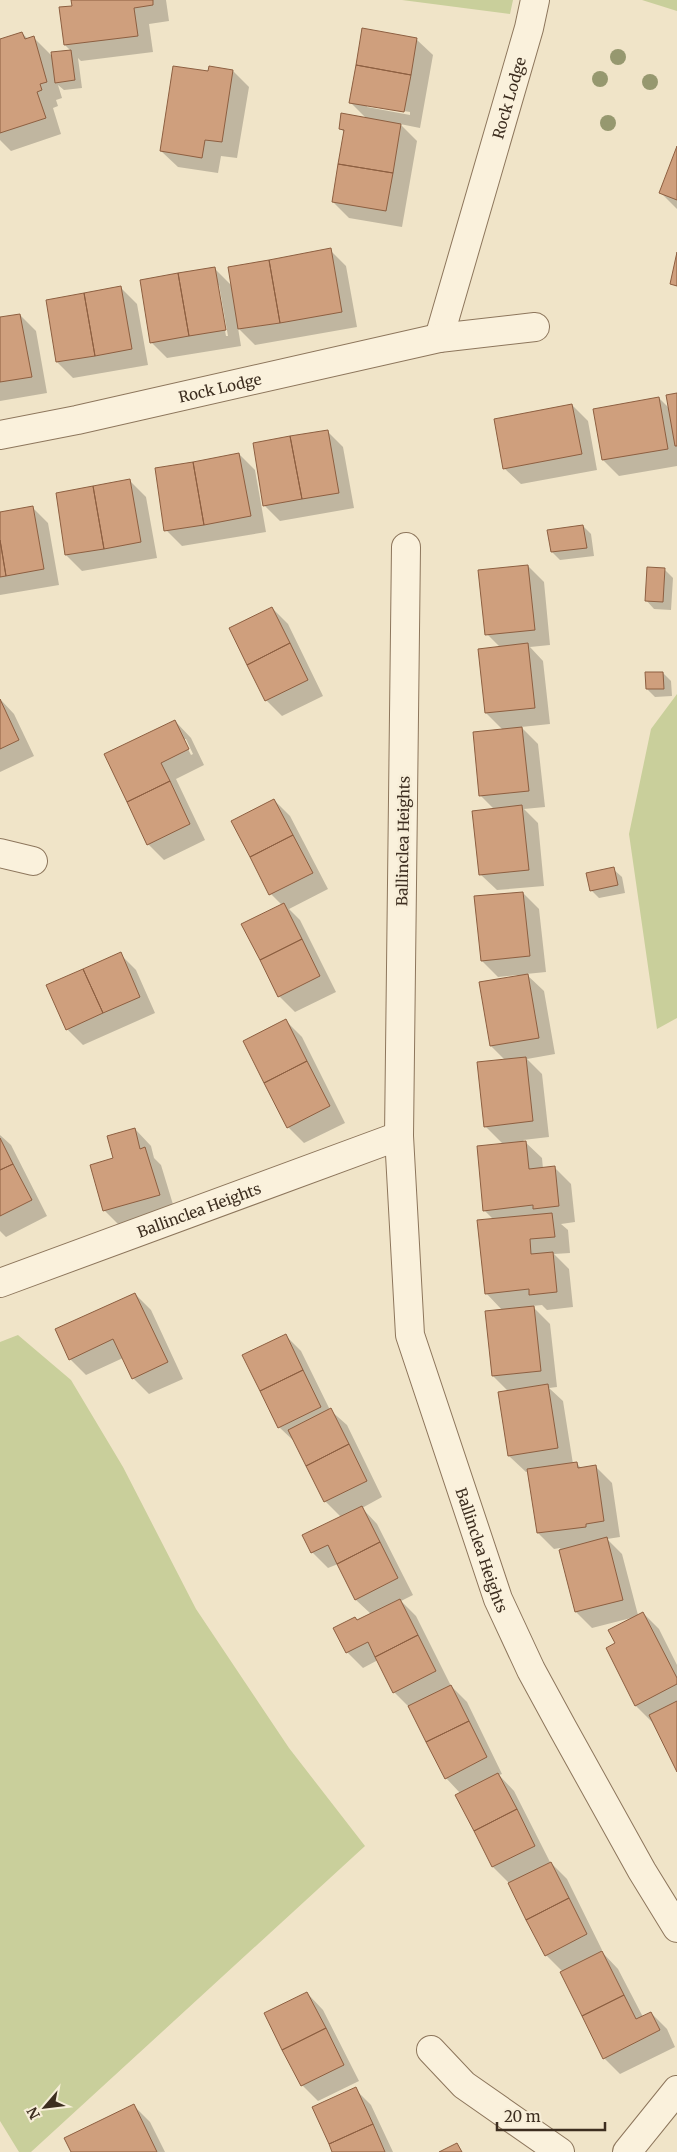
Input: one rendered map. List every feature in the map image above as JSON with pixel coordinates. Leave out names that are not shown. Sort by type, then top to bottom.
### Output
[{"type":"street","name":"Rock Lodge","points":[[439,338],[536,0]]},
{"type":"street","name":"Rock Lodge","points":[[0,435],[76,420],[439,338],[535,327]]},
{"type":"street","name":"Ballinclea Heights","points":[[406,547],[400,1136],[410,1335],[498,1599],[531,1670],[562,1727],[642,1871],[677,1928]]},
{"type":"street","points":[[0,852],[34,861]]},
{"type":"street","name":"Ballinclea Heights","points":[[0,1283],[400,1136]]},
{"type":"street","points":[[431,2050],[464,2085],[560,2152]]},
{"type":"street","points":[[627,2152],[677,2090]]},
{"type":"green space","points":[[402,0],[513,0],[510,14]]},
{"type":"green space","points":[[642,0],[677,0],[677,11]]},
{"type":"green space","points":[[677,694],[677,1018],[657,1029],[629,834],[651,729]]},
{"type":"green space","points":[[18,1335],[71,1380],[123,1467],[196,1609],[289,1748],[365,1846],[31,2152],[19,2152],[0,2121],[0,1342]]},
{"type":"building","points":[[71,0],[153,0],[153,5],[134,8],[138,36],[64,45],[59,7],[72,6]]},
{"type":"building","points":[[362,28],[417,38],[411,75],[356,65]]},
{"type":"building","points":[[22,32],[25,39],[34,36],[47,82],[40,84],[42,90],[37,92],[46,118],[0,133],[0,39]]},
{"type":"building","points":[[71,50],[75,80],[55,83],[51,52]]},
{"type":"building","points":[[356,65],[411,75],[404,112],[349,103]]},
{"type":"building","points":[[173,66],[208,71],[209,66],[233,70],[222,142],[205,140],[202,158],[160,151]]},
{"type":"building","points":[[341,113],[401,124],[393,173],[338,164],[344,130],[339,129]]},
{"type":"building","points":[[677,146],[677,200],[659,193]]},
{"type":"building","points":[[338,164],[393,173],[386,211],[332,202]]},
{"type":"building","points":[[331,248],[342,312],[280,323],[269,260]]},
{"type":"building","points":[[677,252],[677,286],[670,284]]},
{"type":"building","points":[[269,260],[280,323],[238,329],[228,267]]},
{"type":"building","points":[[215,267],[226,330],[189,336],[178,273]]},
{"type":"building","points":[[178,273],[189,336],[150,343],[140,280]]},
{"type":"building","points":[[121,286],[132,349],[95,356],[84,293]]},
{"type":"building","points":[[84,293],[95,356],[56,362],[46,300]]},
{"type":"building","points":[[20,314],[32,377],[0,382],[0,317]]},
{"type":"building","points":[[677,393],[677,446],[675,446],[666,395]]},
{"type":"building","points":[[659,397],[668,449],[602,460],[593,409]]},
{"type":"building","points":[[572,404],[582,454],[503,469],[494,419]]},
{"type":"building","points":[[328,430],[339,493],[302,499],[290,436]]},
{"type":"building","points":[[290,436],[302,499],[263,506],[253,443]]},
{"type":"building","points":[[239,453],[251,516],[204,525],[193,462]]},
{"type":"building","points":[[193,462],[204,525],[164,531],[155,468]]},
{"type":"building","points":[[130,479],[141,542],[104,549],[93,486]]},
{"type":"building","points":[[93,486],[104,549],[65,555],[56,493]]},
{"type":"building","points":[[33,506],[44,569],[6,576],[0,540],[0,512]]},
{"type":"building","points":[[583,525],[587,548],[551,552],[547,530]]},
{"type":"building","points":[[0,540],[6,576],[0,577]]},
{"type":"building","points":[[528,565],[535,630],[485,635],[478,570]]},
{"type":"building","points":[[647,567],[665,568],[663,602],[645,601]]},
{"type":"building","points":[[272,607],[290,643],[247,665],[229,628]]},
{"type":"building","points":[[290,643],[308,680],[265,701],[247,665]]},
{"type":"building","points":[[528,643],[535,708],[485,713],[478,649]]},
{"type":"building","points":[[645,672],[663,672],[664,689],[646,689]]},
{"type":"building","points":[[0,699],[19,740],[0,749]]},
{"type":"building","points":[[175,720],[189,749],[161,763],[170,781],[127,802],[104,754]]},
{"type":"building","points":[[522,727],[529,791],[479,796],[473,732]]},
{"type":"building","points":[[170,781],[190,824],[147,845],[127,802]]},
{"type":"building","points":[[274,799],[293,835],[250,857],[231,821]]},
{"type":"building","points":[[522,805],[529,870],[479,875],[472,811]]},
{"type":"building","points":[[293,835],[313,873],[269,895],[250,857]]},
{"type":"building","points":[[614,867],[618,885],[590,891],[586,873]]},
{"type":"building","points":[[523,892],[530,956],[481,961],[474,896]]},
{"type":"building","points":[[284,903],[302,939],[260,960],[241,924]]},
{"type":"building","points":[[302,939],[320,976],[278,997],[260,960]]},
{"type":"building","points":[[121,952],[140,997],[103,1013],[83,969]]},
{"type":"building","points":[[83,969],[103,1013],[66,1030],[46,985]]},
{"type":"building","points":[[528,974],[539,1038],[490,1046],[479,982]]},
{"type":"building","points":[[286,1019],[307,1061],[264,1083],[243,1041]]},
{"type":"building","points":[[526,1057],[533,1121],[484,1127],[477,1062]]},
{"type":"building","points":[[307,1061],[330,1106],[287,1128],[264,1083]]},
{"type":"building","points":[[135,1128],[140,1149],[145,1147],[160,1195],[103,1211],[90,1165],[113,1158],[107,1136]]},
{"type":"building","points":[[0,1138],[13,1164],[0,1170]]},
{"type":"building","points":[[526,1141],[529,1169],[555,1166],[559,1206],[533,1209],[533,1205],[483,1211],[477,1146]]},
{"type":"building","points":[[13,1164],[32,1200],[0,1216],[0,1170]]},
{"type":"building","points":[[552,1213],[555,1237],[530,1239],[531,1254],[553,1252],[557,1292],[529,1295],[529,1289],[485,1294],[477,1220]]},
{"type":"building","points":[[135,1293],[168,1362],[132,1379],[113,1339],[69,1360],[55,1329]]},
{"type":"building","points":[[534,1306],[541,1371],[492,1376],[485,1311]]},
{"type":"building","points":[[286,1334],[303,1370],[260,1391],[242,1355]]},
{"type":"building","points":[[303,1370],[321,1407],[278,1428],[260,1391]]},
{"type":"building","points":[[548,1384],[558,1448],[508,1456],[498,1392]]},
{"type":"building","points":[[331,1408],[349,1444],[306,1466],[288,1430]]},
{"type":"building","points":[[349,1444],[367,1481],[324,1502],[306,1466]]},
{"type":"building","points":[[577,1462],[578,1468],[596,1465],[604,1521],[586,1524],[586,1527],[537,1533],[527,1469]]},
{"type":"building","points":[[362,1506],[380,1542],[337,1564],[328,1545],[311,1553],[302,1535]]},
{"type":"building","points":[[607,1537],[623,1600],[575,1612],[559,1550]]},
{"type":"building","points":[[380,1542],[398,1578],[355,1600],[337,1564]]},
{"type":"building","points":[[400,1599],[418,1635],[375,1657],[368,1642],[346,1653],[333,1628],[355,1617],[357,1620]]},
{"type":"building","points":[[643,1612],[677,1678],[677,1684],[635,1706],[606,1648],[615,1643],[608,1630]]},
{"type":"building","points":[[418,1635],[436,1671],[393,1693],[375,1657]]},
{"type":"building","points":[[451,1685],[469,1721],[426,1742],[408,1706]]},
{"type":"building","points":[[677,1701],[677,1772],[649,1715]]},
{"type":"building","points":[[469,1721],[487,1757],[445,1779],[426,1742]]},
{"type":"building","points":[[498,1773],[517,1809],[474,1831],[455,1795]]},
{"type":"building","points":[[517,1809],[535,1846],[492,1867],[474,1831]]},
{"type":"building","points":[[551,1862],[569,1898],[526,1920],[508,1883]]},
{"type":"building","points":[[569,1898],[587,1934],[545,1956],[526,1920]]},
{"type":"building","points":[[602,1951],[624,1995],[582,2016],[560,1972]]},
{"type":"building","points":[[307,1992],[326,2028],[282,2050],[264,2013]]},
{"type":"building","points":[[624,1995],[636,2019],[651,2012],[660,2030],[603,2059],[582,2016]]},
{"type":"building","points":[[326,2028],[344,2065],[301,2086],[282,2050]]},
{"type":"building","points":[[356,2087],[373,2124],[329,2144],[312,2107]]},
{"type":"building","points":[[134,2104],[157,2152],[71,2152],[64,2138]]},
{"type":"building","points":[[373,2124],[385,2152],[332,2152],[329,2144]]},
{"type":"building","points":[[457,2143],[462,2152],[439,2152]]}]
